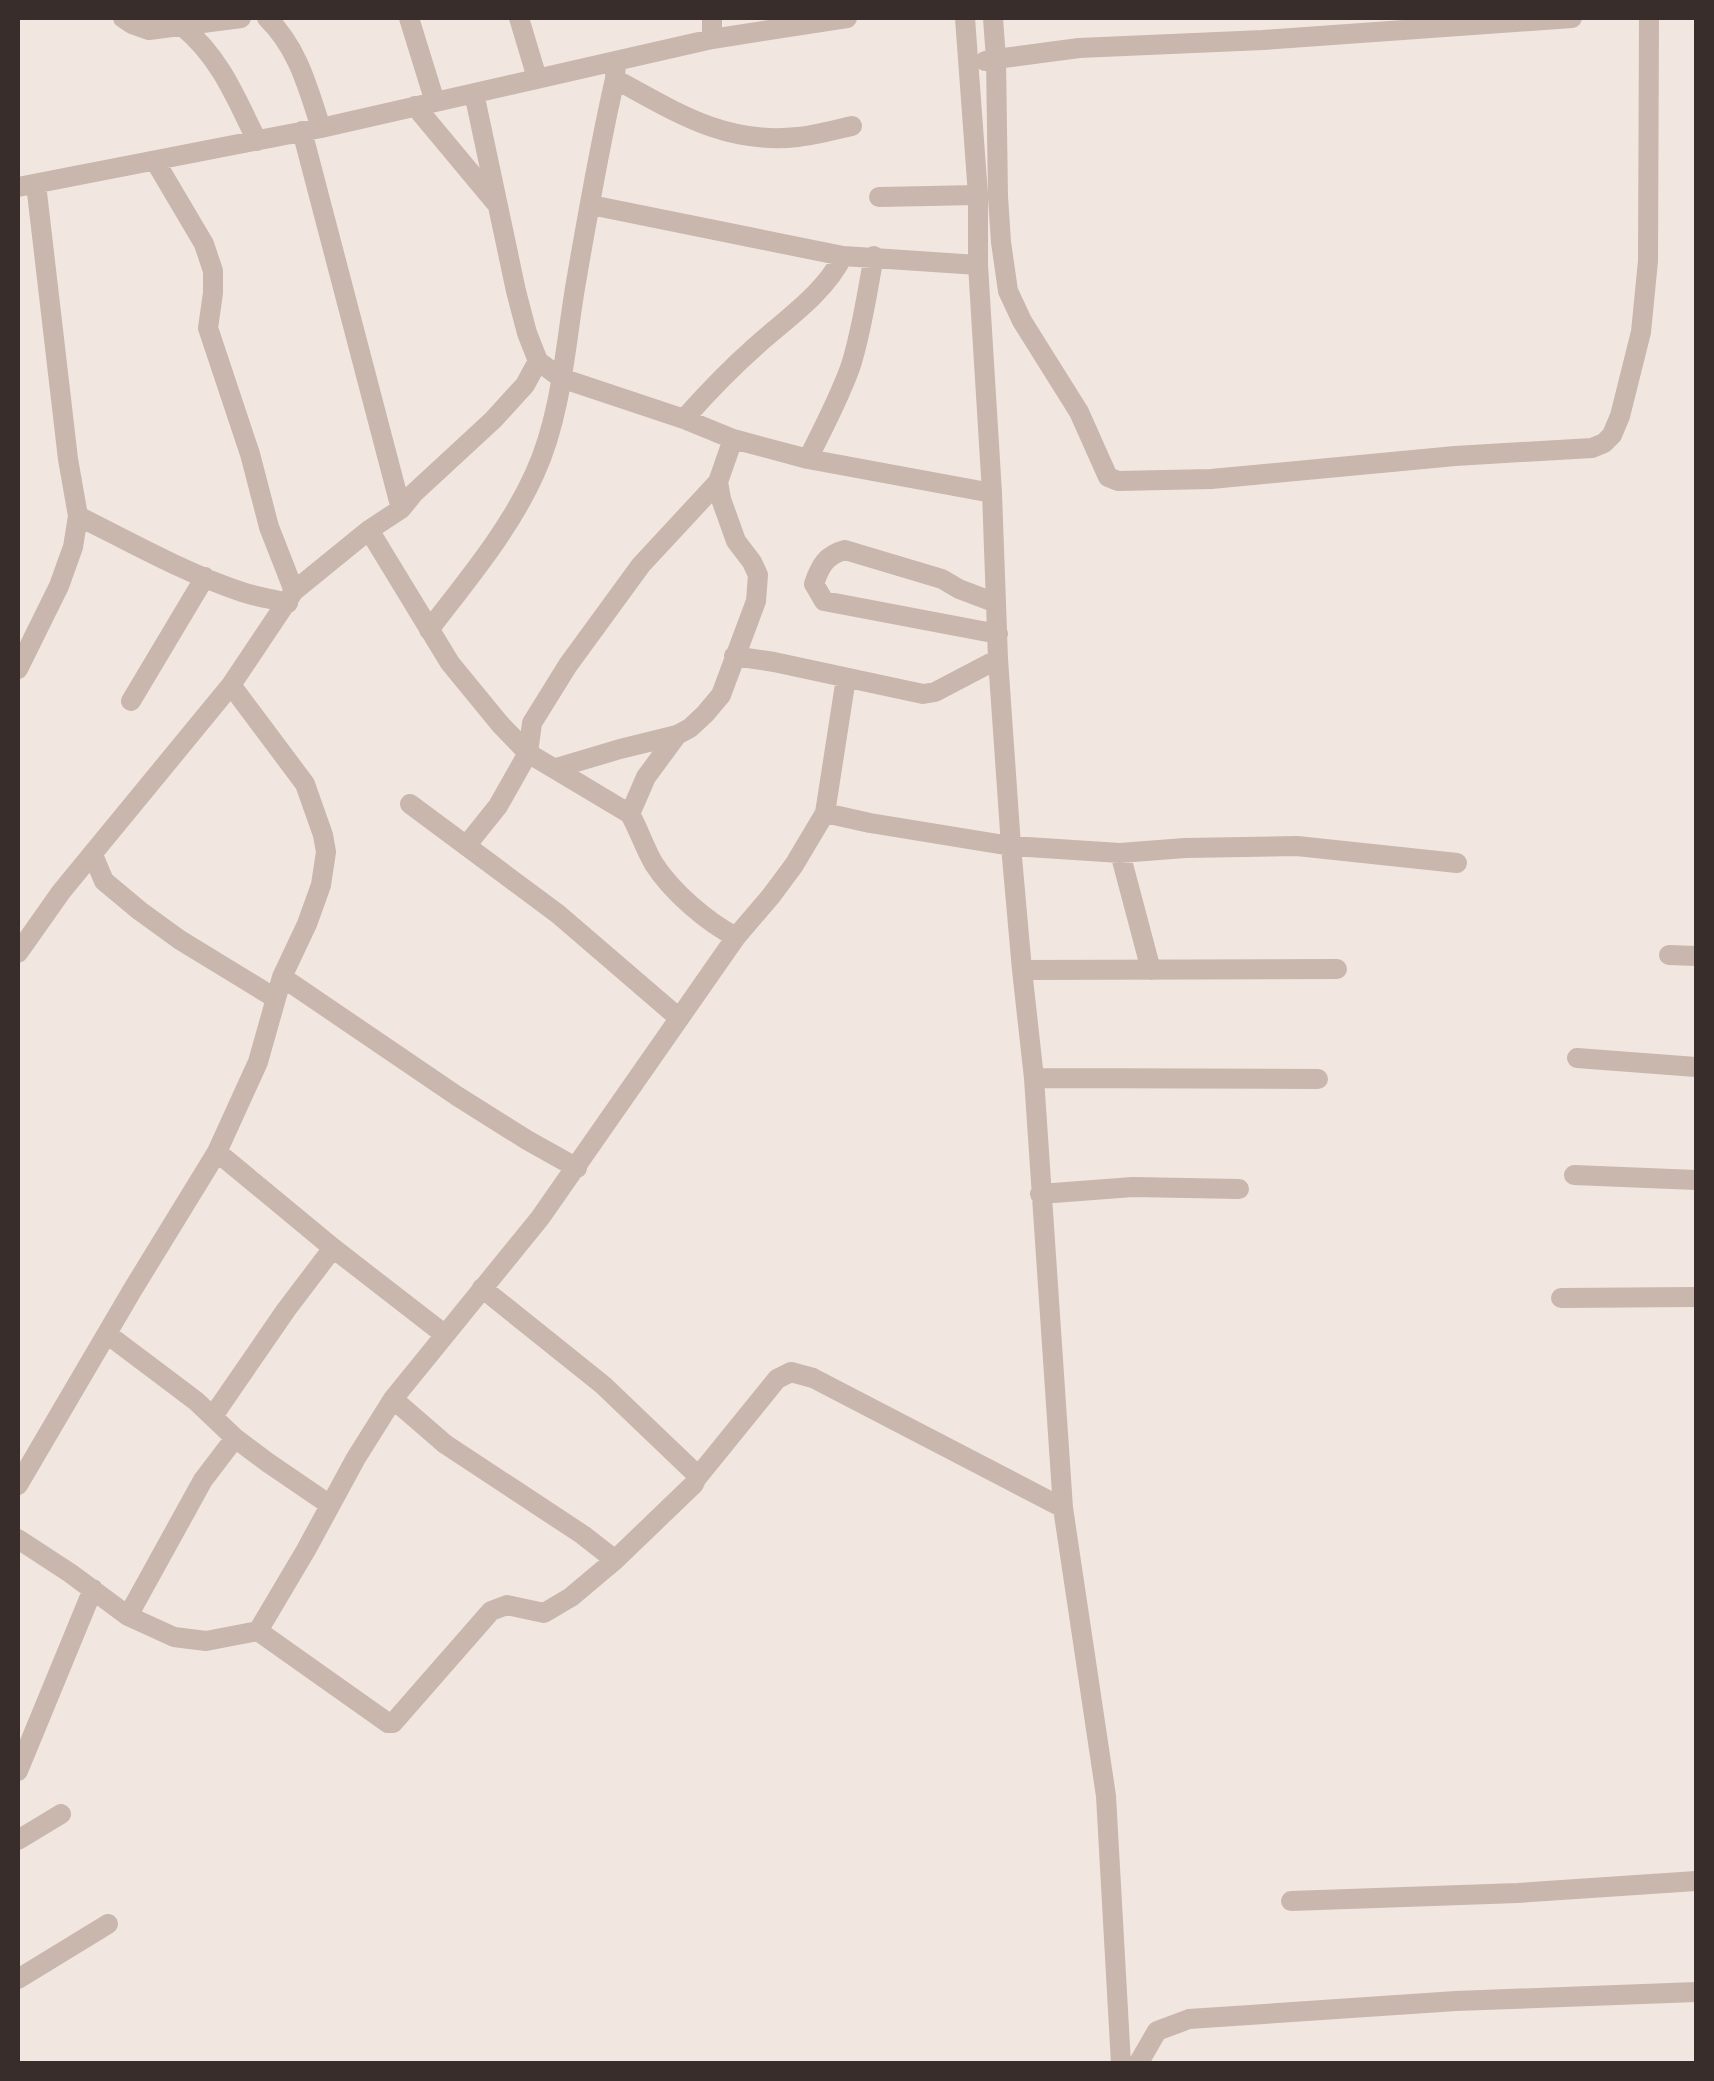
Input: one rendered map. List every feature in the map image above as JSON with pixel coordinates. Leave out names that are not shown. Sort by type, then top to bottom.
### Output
[{"type":"street","points":[[123,18],[149,30],[241,18]]},
{"type":"street","points":[[267,18],[289,43],[302,68],[311,130],[402,509]]},
{"type":"street","points":[[409,18],[425,104],[496,204]]},
{"type":"street","points":[[520,18],[536,78]]},
{"type":"street","points":[[18,670],[59,586],[74,547],[78,516],[27,185],[311,130],[536,78],[616,70],[712,28],[847,18]]},
{"type":"street","points":[[965,18],[978,195],[978,265],[998,660],[1012,846],[1034,1078],[1063,1508],[1106,1796],[1122,2064]]},
{"type":"street","points":[[994,18],[1001,242],[1008,291],[1078,412],[1104,472],[1118,480],[1211,478],[1592,448],[1604,443],[1620,416],[1641,332],[1648,262],[1649,18]]},
{"type":"street","points":[[968,63],[1079,48],[1263,40],[1572,18]]},
{"type":"street","points":[[182,26],[212,55],[257,141]]},
{"type":"street","points":[[616,70],[684,118],[731,135],[800,137],[852,126]]},
{"type":"street","points":[[429,630],[494,545],[537,470],[561,378],[616,70]]},
{"type":"street","points":[[474,92],[496,204],[527,333],[538,361],[561,378],[733,439],[808,459],[992,493]]},
{"type":"street","points":[[155,161],[204,244],[213,271],[208,328],[291,597]]},
{"type":"street","points":[[879,196],[978,195]]},
{"type":"street","points":[[591,205],[843,256],[978,265]]},
{"type":"street","points":[[684,419],[728,372],[818,290],[843,256]]},
{"type":"street","points":[[808,459],[851,364],[874,256]]},
{"type":"street","points":[[18,953],[61,892],[231,685],[291,597],[369,530],[402,509],[494,420],[525,385],[538,361]]},
{"type":"street","points":[[466,846],[498,806],[528,753],[532,722],[568,664],[640,564],[718,482],[733,439]]},
{"type":"street","points":[[556,768],[677,735],[690,728],[721,695],[756,601],[758,575],[736,542],[718,482]]},
{"type":"street","points":[[78,516],[130,544],[244,593],[291,597]]},
{"type":"street","points":[[369,530],[429,630],[475,696],[528,753],[630,814],[659,870],[701,914],[736,937]]},
{"type":"street","points":[[996,603],[942,578],[845,550],[824,560],[814,584],[824,602],[998,634]]},
{"type":"street","points":[[131,701],[206,577]]},
{"type":"street","points":[[734,656],[930,694],[998,660]]},
{"type":"street","points":[[258,1632],[393,1399],[540,1218],[736,937],[794,865],[825,813],[846,678]]},
{"type":"street","points":[[18,1485],[217,1152],[258,1062],[274,998],[316,898],[326,852],[317,817],[298,773],[231,685]]},
{"type":"street","points":[[630,814],[646,777],[677,735]]},
{"type":"street","points":[[410,804],[558,914],[679,1018]]},
{"type":"street","points":[[825,813],[1012,846],[1120,854],[1184,848],[1296,846],[1456,863]]},
{"type":"street","points":[[1120,854],[1151,970]]},
{"type":"street","points":[[93,855],[104,881],[140,911],[274,998]]},
{"type":"street","points":[[1669,955],[1696,956]]},
{"type":"street","points":[[1022,970],[1336,969]]},
{"type":"street","points":[[282,977],[457,1096],[577,1168]]},
{"type":"street","points":[[1577,1058],[1696,1067]]},
{"type":"street","points":[[1034,1078],[1318,1079]]},
{"type":"street","points":[[217,1152],[444,1334]]},
{"type":"street","points":[[1574,1175],[1696,1180]]},
{"type":"street","points":[[1040,1194],[1134,1187],[1240,1189]]},
{"type":"street","points":[[214,1416],[286,1310],[334,1248]]},
{"type":"street","points":[[482,1288],[603,1385],[694,1472],[696,1479]]},
{"type":"street","points":[[1561,1298],[1696,1297]]},
{"type":"street","points":[[107,1334],[214,1416],[236,1438],[330,1505]]},
{"type":"street","points":[[18,1539],[128,1616],[174,1637],[206,1642],[258,1632],[393,1723],[491,1612],[507,1606],[544,1613],[571,1597],[615,1560],[694,1484],[777,1379],[792,1372],[814,1378],[1063,1508]]},
{"type":"street","points":[[393,1399],[461,1456],[615,1560]]},
{"type":"street","points":[[128,1616],[203,1480],[236,1438]]},
{"type":"street","points":[[18,1772],[93,1590]]},
{"type":"street","points":[[18,1840],[61,1814]]},
{"type":"street","points":[[1291,1901],[1518,1893],[1696,1881]]},
{"type":"street","points":[[18,1979],[108,1924]]},
{"type":"street","points":[[1138,2064],[1157,2032],[1189,2019],[1417,2003],[1696,1992]]}]
